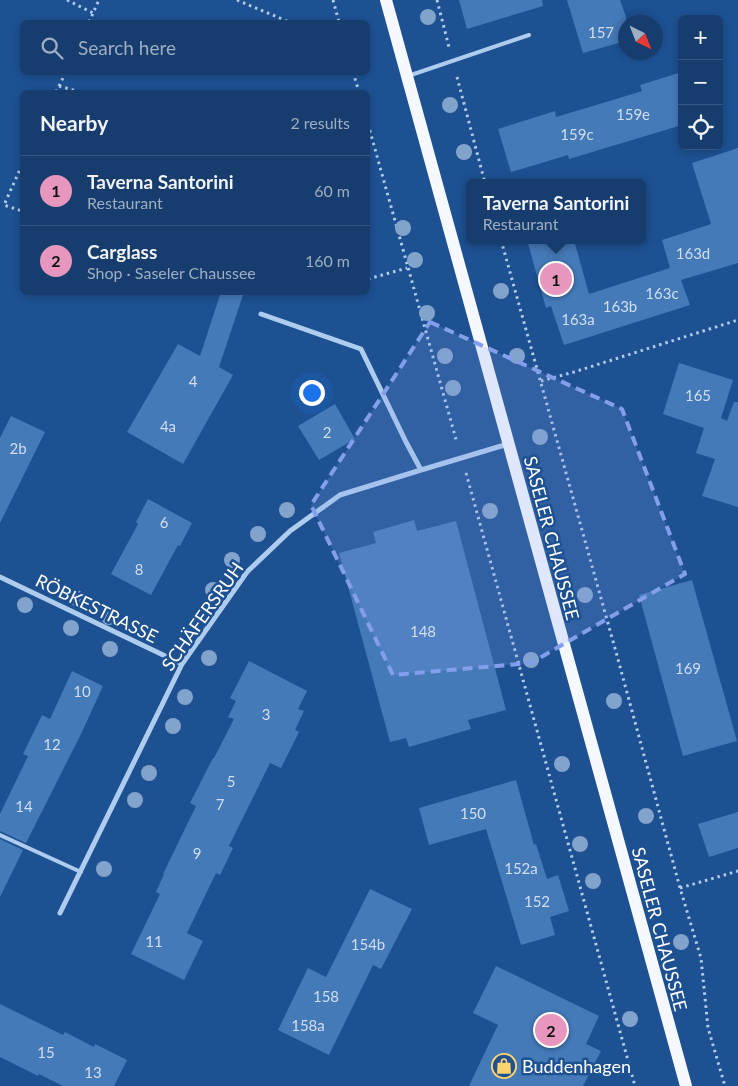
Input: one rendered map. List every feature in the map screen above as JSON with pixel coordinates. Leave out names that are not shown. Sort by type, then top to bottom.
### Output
[{"type":"main road","name":"SASELER CHAUSSEE","points":[[386,0],[686,1086]]},
{"type":"street","points":[[260,314],[361,349],[421,470]]},
{"type":"street","name":"SCHÄFERSRUH","points":[[60,913],[182,664],[247,572],[290,530],[340,495],[508,444]]},
{"type":"street","name":"RÖBKESTRASSE","points":[[0,577],[182,664]]},
{"type":"lane","points":[[406,76],[529,35]]},
{"type":"lane","points":[[0,835],[80,872]]},
{"type":"path","points":[[67,0],[93,13]]},
{"type":"path","points":[[90,20],[99,0]]},
{"type":"path","points":[[237,0],[284,20]]},
{"type":"path","points":[[333,0],[338,20]]},
{"type":"path","points":[[437,0],[484,179]]},
{"type":"path","points":[[57,90],[65,75]]},
{"type":"path","points":[[354,75],[358,90]]},
{"type":"path","points":[[60,86],[73,90]]},
{"type":"path","points":[[370,138],[635,1086]]},
{"type":"path","points":[[20,170],[4,206],[20,210]]},
{"type":"path","points":[[502,244],[701,958],[708,1028],[725,1086]]},
{"type":"path","points":[[370,278],[407,268]]},
{"type":"path","points":[[541,381],[738,320]]},
{"type":"path","points":[[680,888],[738,871]]},
{"type":"highlighted area","points":[[430,322],[622,409],[685,574],[531,663],[393,675],[311,505]]},
{"type":"building","points":[[459,0],[542,0],[543,6],[467,29]]},
{"type":"building","points":[[567,0],[620,0],[625,15],[618,15],[618,43],[583,53]]},
{"type":"building","points":[[678,73],[678,126],[569,159],[568,155],[511,172],[498,129],[555,111],[556,117],[613,100],[642,91],[640,85]]},
{"type":"building","points":[[738,148],[738,263],[681,280],[690,305],[564,345],[551,306],[546,308],[528,244],[575,244],[589,294],[670,268],[662,240],[711,224],[692,163]]},
{"type":"building","points":[[220,295],[243,295],[219,367],[233,375],[183,464],[127,432],[178,344],[200,356]]},
{"type":"building","points":[[679,363],[733,380],[721,418],[727,421],[734,402],[738,402],[738,507],[702,496],[715,459],[696,453],[704,428],[663,414]]},
{"type":"building","points":[[335,404],[355,439],[319,460],[298,426]]},
{"type":"building","points":[[11,416],[45,432],[0,523],[0,438]]},
{"type":"building","points":[[148,499],[192,523],[151,595],[111,574],[138,524],[136,522]]},
{"type":"building","points":[[414,520],[417,531],[456,521],[506,710],[468,720],[471,729],[409,747],[406,738],[390,742],[339,553],[376,543],[373,532]]},
{"type":"building","points":[[692,580],[737,741],[683,756],[639,595]]},
{"type":"building","points":[[249,661],[307,691],[298,709],[304,711],[295,730],[299,732],[281,768],[270,763],[229,846],[233,848],[220,875],[216,873],[187,933],[203,941],[184,980],[131,954],[160,894],[156,892],[163,874],[196,806],[190,803],[234,719],[228,717],[236,701],[230,698]]},
{"type":"building","points":[[72,671],[103,686],[26,843],[0,831],[0,814],[28,756],[23,754],[42,715],[50,719]]},
{"type":"building","points":[[516,780],[534,845],[536,844],[547,879],[558,875],[569,911],[550,917],[555,935],[521,945],[486,829],[429,845],[419,808]]},
{"type":"building","points":[[738,812],[738,848],[709,857],[698,824]]},
{"type":"building","points":[[0,839],[23,850],[0,897]]},
{"type":"building","points":[[370,889],[412,909],[381,969],[373,965],[329,1055],[278,1030],[308,968],[326,977]]},
{"type":"building","points":[[496,966],[599,1016],[586,1044],[601,1051],[583,1086],[469,1086],[498,1025],[473,1013]]},
{"type":"building","points":[[0,1004],[63,1035],[65,1032],[94,1047],[95,1044],[127,1060],[114,1086],[63,1086],[0,1057]]},
{"type":"place","name":"Taverna Santorini","points":[[556,279]]},
{"type":"place","name":"Carglass","points":[[551,1030]]},
{"type":"place","name":"Buddenhagen","points":[[504,1066]]}]
